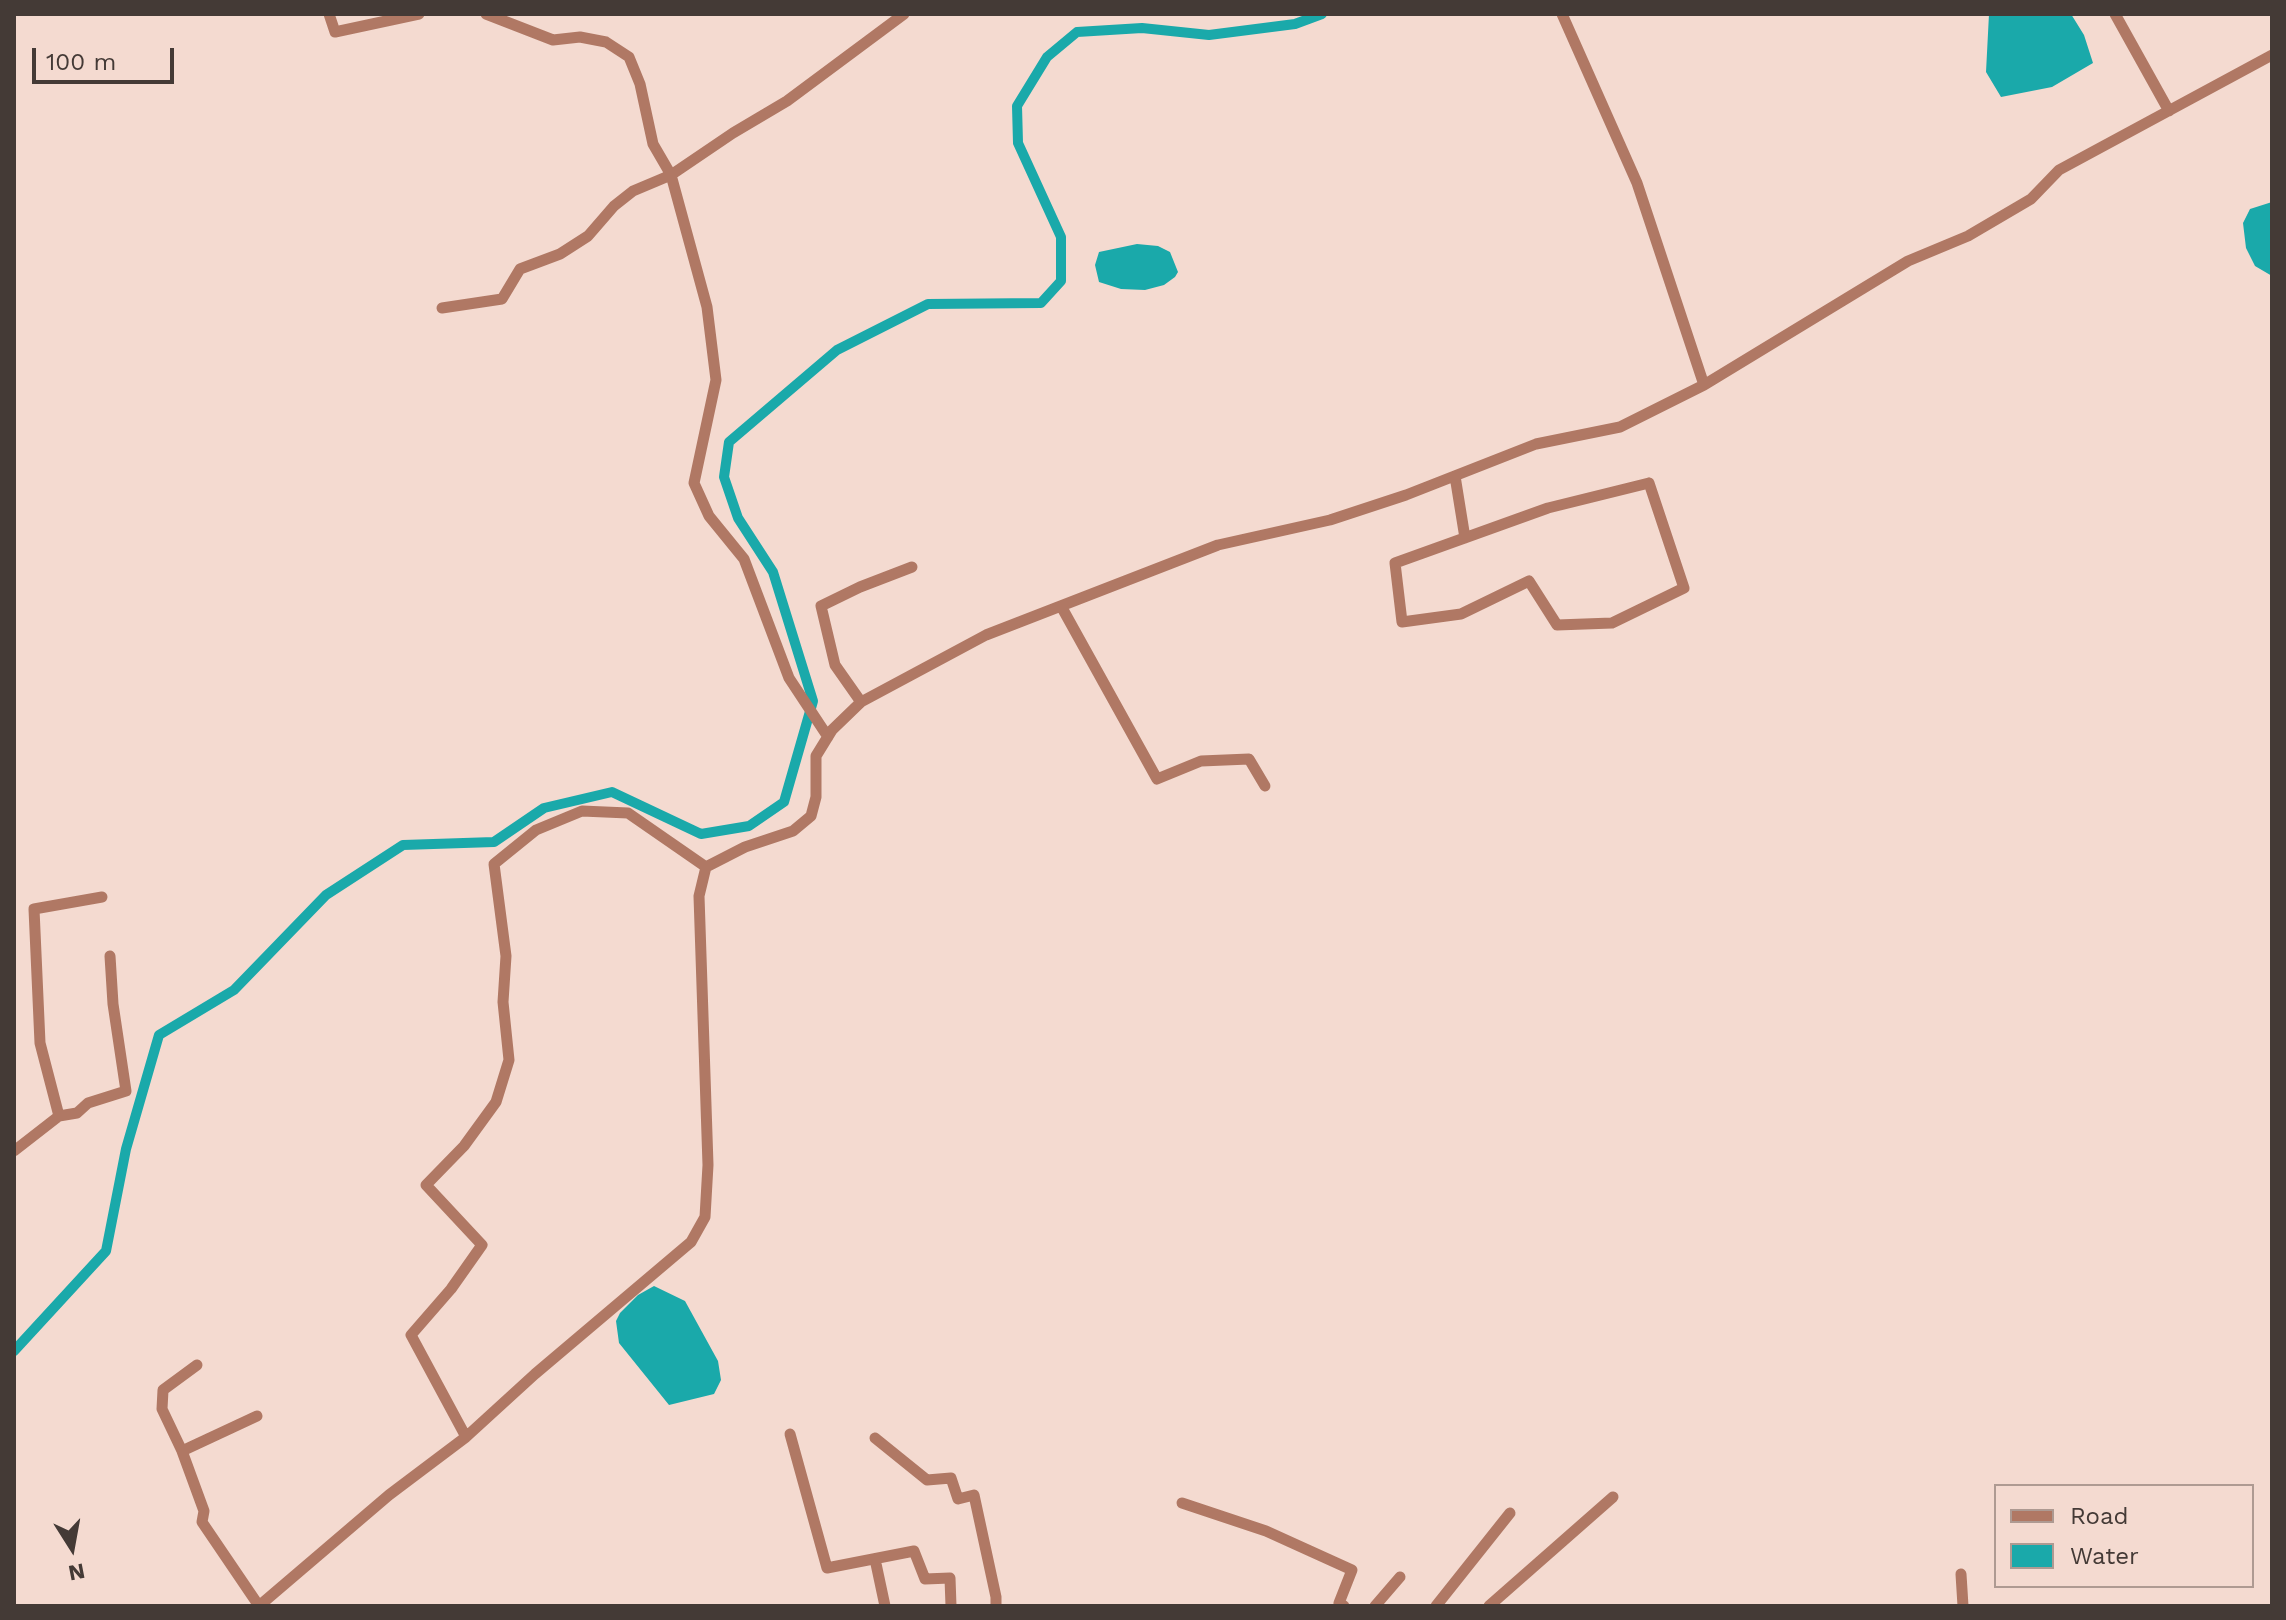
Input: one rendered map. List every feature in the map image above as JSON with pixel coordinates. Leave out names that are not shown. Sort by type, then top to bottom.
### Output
[{"type":"street","points":[[329,14],[335,32],[419,14]]},
{"type":"street","points":[[486,14],[553,40],[580,37],[606,42],[629,57],[640,84],[653,144],[671,175],[707,307],[716,380],[694,483],[709,516],[744,559],[789,678],[826,734]]},
{"type":"street","points":[[442,308],[502,299],[520,269],[560,254],[588,236],[614,206],[633,191],[671,175],[787,101],[904,14]]},
{"type":"street","points":[[1562,14],[1637,183],[1704,385]]},
{"type":"street","points":[[2115,14],[2169,111]]},
{"type":"street","points":[[197,1365],[163,1390],[162,1409],[182,1451],[204,1511],[202,1522],[259,1606],[389,1495],[466,1437],[535,1374],[691,1242],[705,1217],[708,1165],[699,896],[706,867],[745,847],[793,831],[811,816],[816,797],[816,756],[826,734],[861,702],[986,635],[1218,545],[1330,520],[1536,444],[1620,427],[1704,385],[1908,261],[1968,236],[2031,199],[2059,170],[2272,55]]},
{"type":"street","points":[[1455,476],[1465,538]]},
{"type":"street","points":[[1649,483],[1684,588],[1612,623],[1557,625],[1529,581],[1461,614],[1402,622],[1395,563],[1465,538],[1548,508],[1649,483]]},
{"type":"street","points":[[861,702],[835,665],[821,606],[912,567]]},
{"type":"street","points":[[1061,606],[1157,779],[1201,761],[1249,759],[1265,786]]},
{"type":"street","points":[[466,1437],[411,1335],[451,1289],[482,1245],[426,1185],[464,1146],[496,1102],[509,1060],[503,1002],[506,956],[494,864],[536,830],[582,811],[628,813],[706,867]]},
{"type":"street","points":[[59,1116],[40,1043],[34,909],[102,897]]},
{"type":"street","points":[[14,1151],[59,1116],[77,1113],[88,1103],[126,1091],[113,1004],[110,956]]},
{"type":"street","points":[[182,1451],[257,1416]]},
{"type":"street","points":[[790,1434],[827,1568],[914,1551],[925,1579],[950,1578],[951,1606]]},
{"type":"street","points":[[875,1438],[927,1480],[951,1478],[958,1499],[974,1495],[996,1606]]},
{"type":"street","points":[[1489,1606],[1613,1497]]},
{"type":"street","points":[[1182,1503],[1266,1531],[1352,1570],[1342,1604]]},
{"type":"street","points":[[1436,1606],[1510,1513]]},
{"type":"street","points":[[875,1559],[885,1606]]},
{"type":"street","points":[[1961,1574],[1963,1606]]},
{"type":"street","points":[[1375,1606],[1400,1577]]},
{"type":"water","points":[[1989,14],[2071,14],[2084,35],[2093,63],[2052,87],[2001,97],[1986,72]]},
{"type":"water","points":[[2272,202],[2272,276],[2255,266],[2246,248],[2243,223],[2250,209]]},
{"type":"water","points":[[1137,244],[1158,246],[1170,252],[1178,272],[1175,277],[1164,285],[1145,290],[1121,289],[1099,282],[1095,265],[1099,252]]},
{"type":"water","points":[[654,1286],[685,1301],[718,1361],[721,1380],[714,1394],[669,1405],[619,1343],[616,1321],[620,1313],[638,1295]]},
{"type":"waterway","points":[[14,1351],[106,1251],[126,1149],[159,1035],[234,990],[326,895],[403,845],[494,842],[544,808],[612,792],[701,834],[749,826],[784,802],[813,701],[773,572],[738,518],[724,477],[729,442],[837,350],[928,304],[1041,303],[1061,281],[1061,237],[1018,143],[1017,106],[1047,57],[1077,32],[1142,28],[1209,35],[1295,24],[1322,14]]}]
